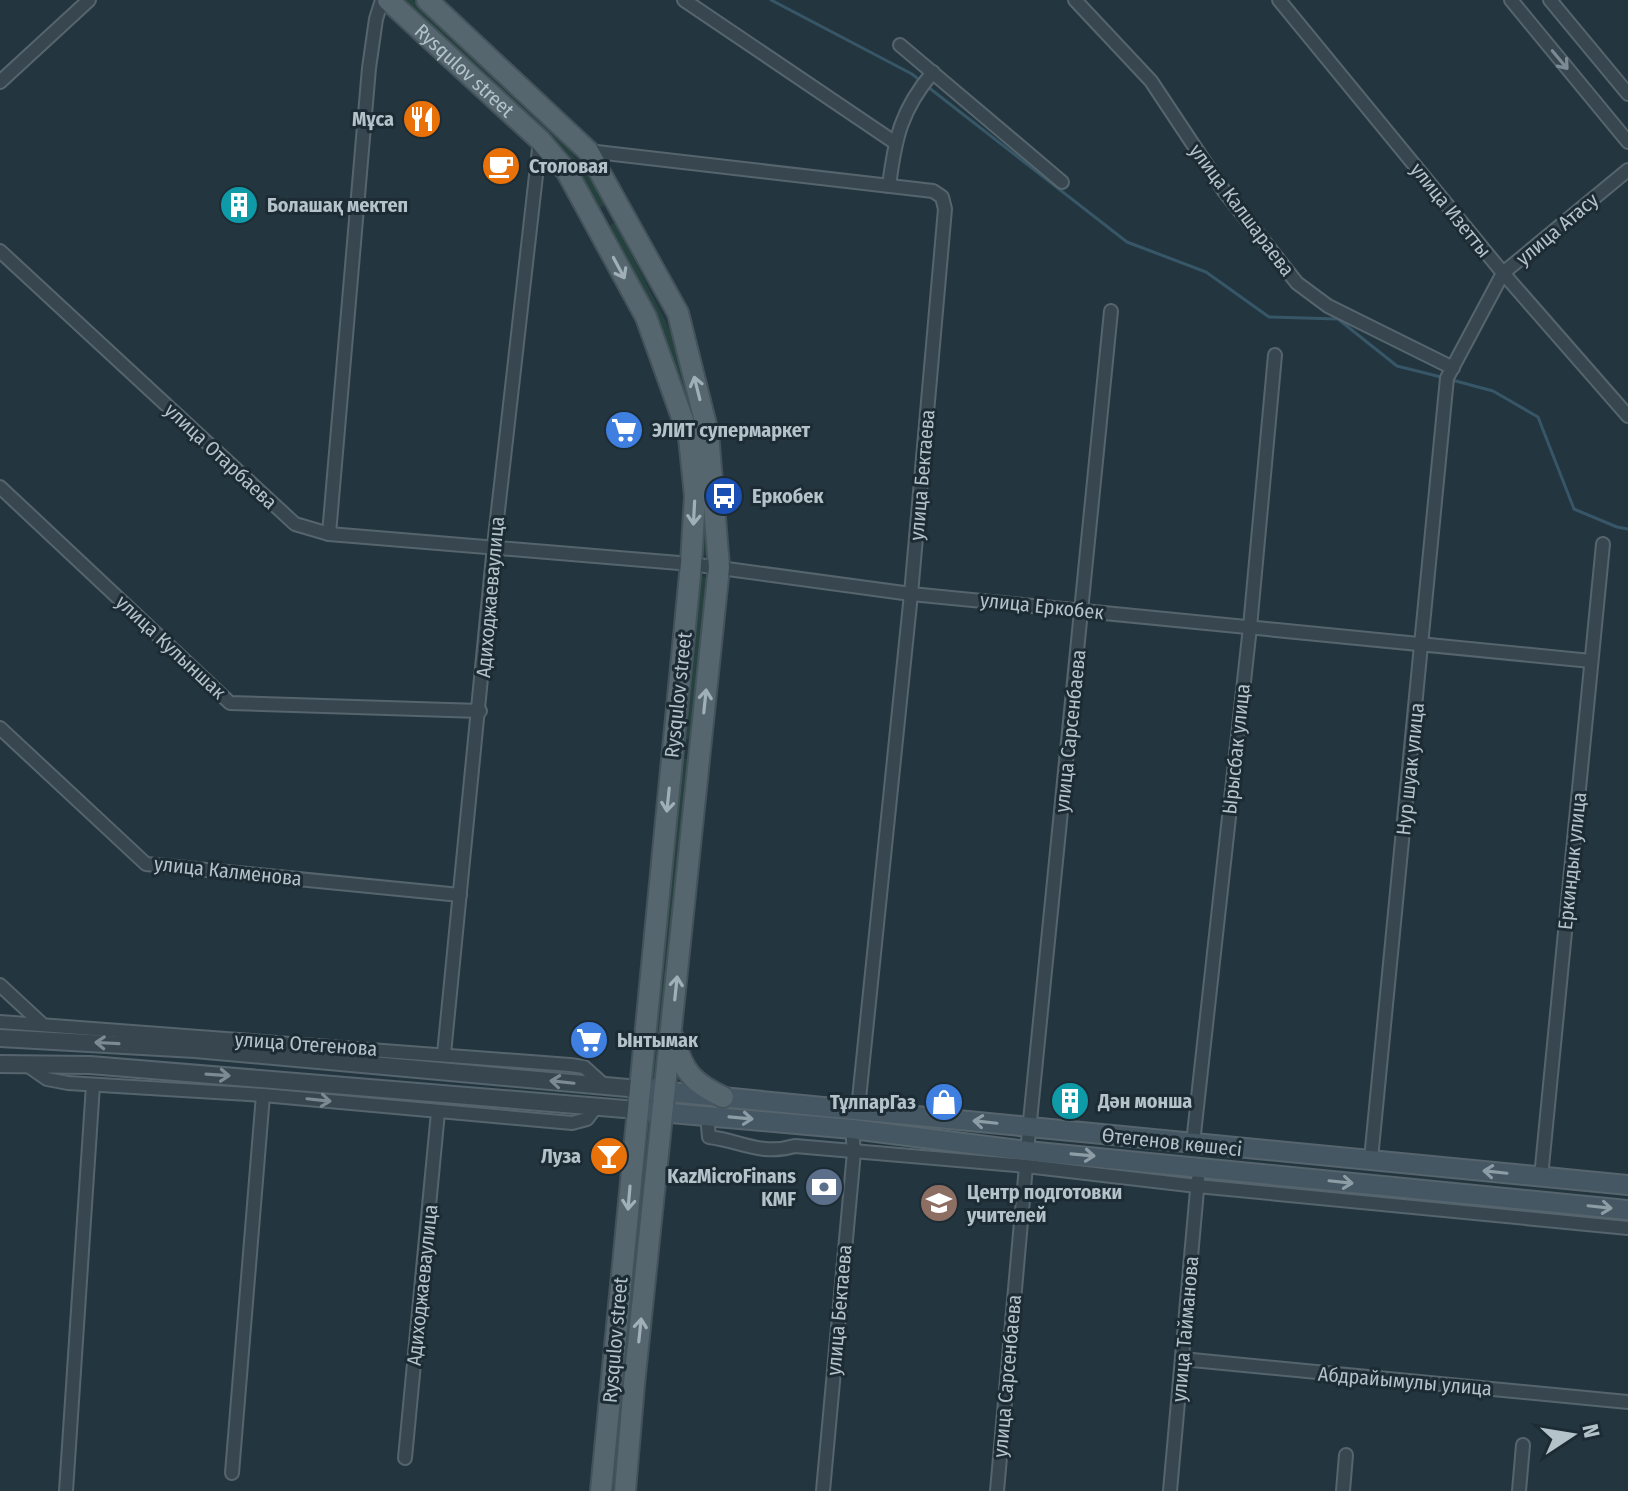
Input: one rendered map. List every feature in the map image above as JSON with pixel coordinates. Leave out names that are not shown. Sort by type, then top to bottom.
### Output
[{"type":"main road","name":"Rysqulov street","points":[[385,0],[540,140],[567,172],[646,317],[689,437],[695,496],[691,564],[602,1484]]},
{"type":"main road","name":"Rysqulov street","points":[[427,0],[588,151],[678,313],[708,433],[719,567],[626,1484]]},
{"type":"main road","points":[[594,220],[619,207]]},
{"type":"main road","points":[[673,745],[700,747]]},
{"type":"main road","points":[[671,1031],[687,1073],[699,1086],[723,1097]]},
{"type":"main road","name":"Өтегенов көшесі","points":[[664,1102],[723,1097],[1628,1185]]},
{"type":"main road","points":[[638,1100],[664,1102]]},
{"type":"main road","name":"Өтегенов көшесі","points":[[664,1102],[707,1115],[852,1129],[1026,1158],[1198,1177],[1225,1170],[1628,1210]]},
{"type":"main road","points":[[611,1382],[634,1384]]},
{"type":"main road","points":[[602,1484],[626,1484]]},
{"type":"street","points":[[0,82],[89,0]]},
{"type":"street","points":[[329,534],[369,68],[376,19],[385,0]]},
{"type":"street","points":[[684,0],[894,142]]},
{"type":"street","name":"улица Калшараева","points":[[1075,0],[1151,81],[1224,191],[1297,283],[1328,306],[1450,373]]},
{"type":"street","name":"улица Изетты","points":[[1279,0],[1503,273],[1628,416]]},
{"type":"street","points":[[1511,0],[1628,142]]},
{"type":"street","points":[[1550,0],[1628,94]]},
{"type":"street","points":[[900,45],[1062,182]]},
{"type":"street","points":[[889,186],[894,142],[911,101],[933,72]]},
{"type":"street","name":"Адиходжаеваулица","points":[[444,1054],[494,546],[540,140]]},
{"type":"street","name":"улица Бектаева","points":[[588,151],[933,191],[942,197],[945,209],[911,594],[858,1109]]},
{"type":"street","name":"улица Атасу","points":[[1450,373],[1503,273],[1628,170]]},
{"type":"street","name":"улица Отарбаева","points":[[0,251],[295,524],[329,534],[494,546]]},
{"type":"street","name":"улица Сарсенбаева","points":[[997,1491],[1026,1158],[1111,311]]},
{"type":"street","name":"Ырысбак улица","points":[[1193,1143],[1250,627],[1275,355]]},
{"type":"street","name":"Нур шуак улица","points":[[1371,1159],[1450,373]]},
{"type":"street","name":"улица Кулыншак","points":[[0,487],[230,703],[480,711]]},
{"type":"street","name":"Еркиндык улица","points":[[1541,1177],[1603,544]]},
{"type":"street","name":"улица Еркобек","points":[[494,546],[719,567],[911,594],[1591,661]]},
{"type":"street","name":"улица Калменова","points":[[0,728],[146,864],[460,895]]},
{"type":"street","points":[[0,985],[41,1023]]},
{"type":"street","name":"улица Отегенова","points":[[0,1022],[584,1067],[605,1086]]},
{"type":"street","name":"улица Отегенова","points":[[0,1038],[195,1049],[605,1086],[638,1100]]},
{"type":"street","name":"улица Отегенова","points":[[24,1063],[47,1079],[93,1085],[263,1095],[572,1123],[587,1119],[596,1107]]},
{"type":"street","name":"улица Отегенова","points":[[0,1064],[242,1077],[596,1107],[638,1100]]},
{"type":"street","points":[[66,1491],[93,1085]]},
{"type":"street","points":[[232,1473],[263,1095]]},
{"type":"street","name":"Адиходжаеваулица","points":[[405,1458],[438,1112]]},
{"type":"street","points":[[707,1115],[709,1137],[726,1139],[744,1147],[778,1151],[795,1146],[854,1152],[1026,1158]]},
{"type":"street","name":"улица Бектаева","points":[[823,1491],[854,1152],[852,1129]]},
{"type":"street","points":[[1225,1146],[1225,1170]]},
{"type":"street","points":[[1198,1177],[1628,1228]]},
{"type":"street","name":"улица Тайманова","points":[[1170,1491],[1198,1177]]},
{"type":"street","name":"Абдрайымулы улица","points":[[1182,1359],[1628,1402]]},
{"type":"street","points":[[1519,1491],[1523,1445]]},
{"type":"street","points":[[1343,1491],[1346,1455]]},
{"type":"green space","points":[[401,0],[413,0],[569,149],[607,204],[597,209]]},
{"type":"green space","points":[[615,222],[679,348],[702,434],[711,555],[700,556],[695,434],[671,354],[609,226]]},
{"type":"green space","points":[[700,576],[710,578],[693,739],[682,739]]},
{"type":"green space","points":[[682,759],[693,759],[660,1080],[649,1079]]},
{"type":"green space","points":[[645,1125],[656,1126],[630,1378],[621,1376]]},
{"type":"waterway","points":[[771,0],[922,82]]},
{"type":"waterway","points":[[928,87],[1127,242],[1206,272],[1269,317],[1338,319],[1397,366],[1445,378]]},
{"type":"waterway","points":[[1452,380],[1493,391],[1538,417],[1574,509],[1628,529]]},
{"type":"place","name":"Мұса","points":[[422,119]]},
{"type":"place","name":"Столовая","points":[[501,166]]},
{"type":"place","name":"Болашақ мектеп","points":[[239,205]]},
{"type":"place","name":"ЭЛИТ супермаркет","points":[[624,430]]},
{"type":"place","name":"Еркобек","points":[[724,496]]},
{"type":"place","name":"Ынтымак","points":[[589,1040]]},
{"type":"place","name":"Дән монша","points":[[1070,1101]]},
{"type":"place","name":"ТұлпарГаз","points":[[944,1102]]},
{"type":"place","name":"Луза","points":[[609,1156]]},
{"type":"place","name":"KazMicroFinans KMF","points":[[824,1187]]},
{"type":"place","name":"Центр подготовки учителей","points":[[939,1203]]}]
